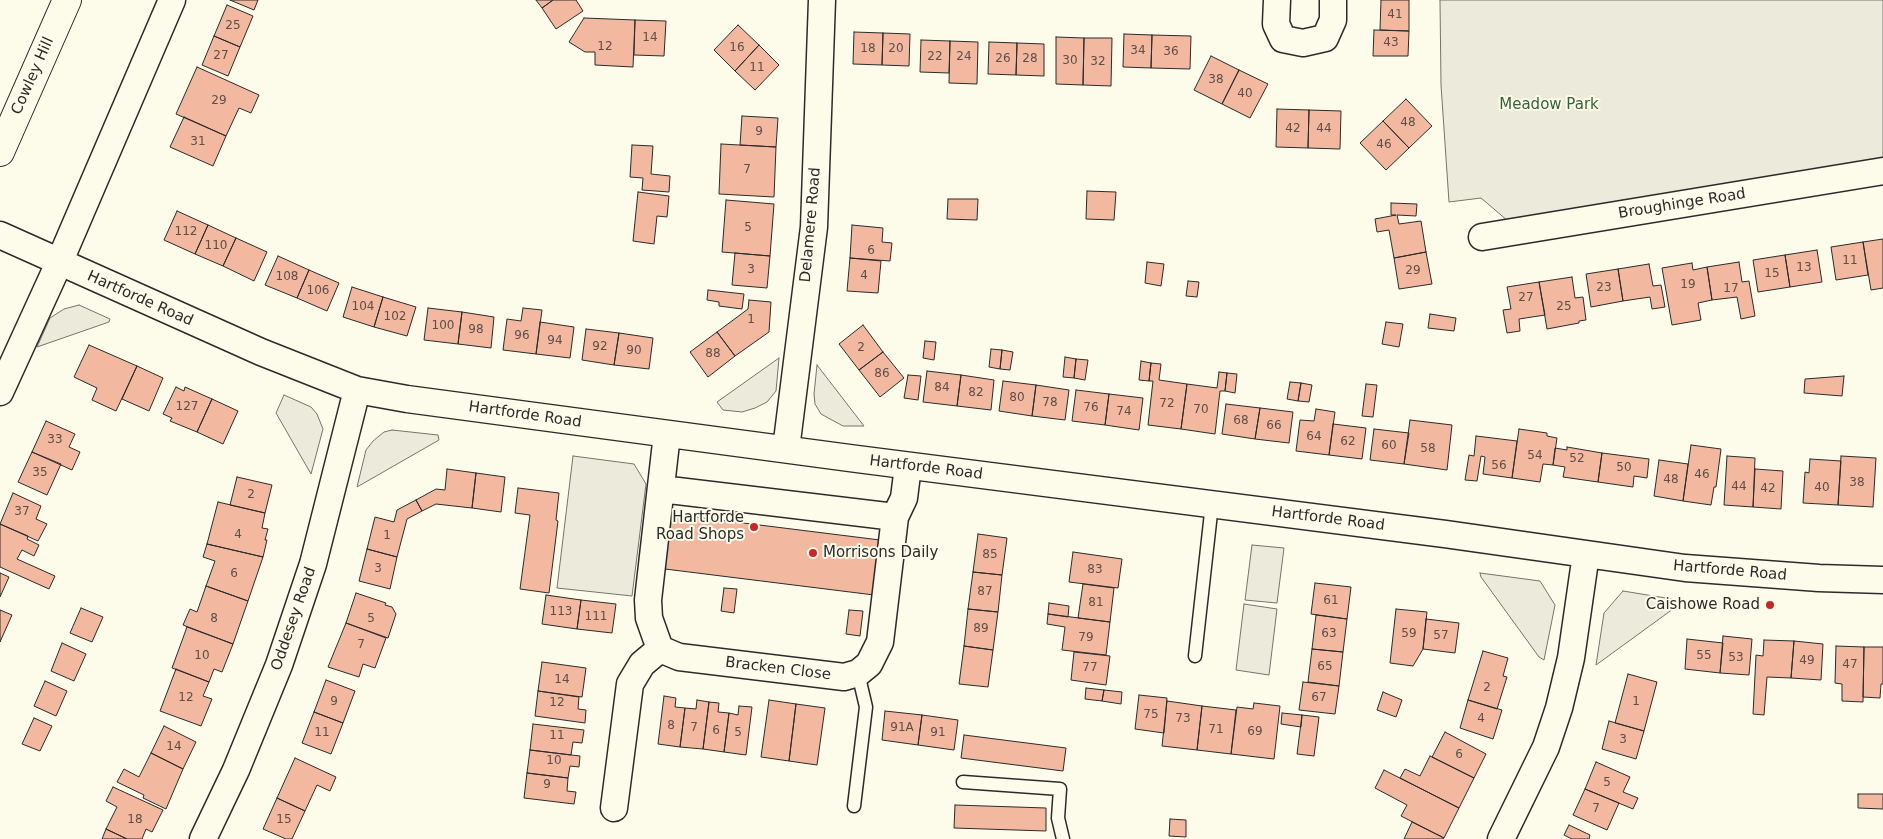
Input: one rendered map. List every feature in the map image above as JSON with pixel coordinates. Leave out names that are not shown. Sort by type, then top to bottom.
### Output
[{"type":"main road","name":"Cowley Hill","points":[[0,152],[66,0]]},
{"type":"street","points":[[0,392],[59,263],[172,0]]},
{"type":"street","name":"Delamere Road","points":[[786,449],[814,227],[822,0]]},
{"type":"street","points":[[1277,0],[1276,24],[1283,39],[1303,43],[1325,38],[1333,20],[1333,0]]},
{"type":"street","name":"Broughinge Road","points":[[1482,236],[1883,171]]},
{"type":"street","name":"Hartforde Road","points":[[0,235],[261,352],[357,390],[667,434],[1212,504],[1685,568],[1819,578],[1883,580]]},
{"type":"street","name":"Oddesey Road","points":[[203,839],[236,770],[279,665],[313,564],[357,390]]},
{"type":"street","points":[[614,808],[630,684],[642,664],[660,649],[649,618],[648,600],[667,434]]},
{"type":"street","points":[[858,673],[869,664],[880,642],[895,517],[904,498],[908,466]]},
{"type":"street","points":[[661,489],[895,517]]},
{"type":"street","points":[[1501,839],[1546,747],[1559,708],[1571,658],[1586,554]]},
{"type":"street","name":"Bracken Close","points":[[660,649],[679,657],[844,678],[858,673]]},
{"type":"lane","points":[[1195,656],[1212,504]]},
{"type":"lane","points":[[854,806],[866,707],[858,673]]},
{"type":"lane","points":[[963,782],[1060,788],[1058,818],[1064,839]]},
{"type":"green space","name":"Meadow Park","points":[[1440,0],[1883,0],[1883,158],[1570,209],[1508,221],[1481,198],[1449,202],[1441,85]]},
{"type":"green space","points":[[79,305],[110,319],[109,322],[37,347],[50,318],[64,309]]},
{"type":"green space","points":[[779,358],[776,391],[767,402],[742,412],[723,410],[717,402]]},
{"type":"green space","points":[[817,365],[864,426],[843,426],[821,414],[815,404],[814,394]]},
{"type":"green space","points":[[284,395],[311,407],[317,414],[323,429],[311,474],[276,413]]},
{"type":"green space","points":[[392,430],[438,435],[439,440],[357,487],[366,450],[384,432]]},
{"type":"green space","points":[[573,456],[634,464],[646,484],[632,596],[557,588]]},
{"type":"green space","points":[[1252,545],[1284,548],[1277,603],[1245,600]]},
{"type":"green space","points":[[1480,573],[1540,581],[1555,605],[1544,660],[1539,657]]},
{"type":"green space","points":[[1623,591],[1684,601],[1596,665],[1604,613]]},
{"type":"green space","points":[[1244,604],[1277,609],[1269,675],[1236,670]]},
{"type":"building","points":[[230,0],[258,0],[254,10]]},
{"type":"building","points":[[536,0],[553,0],[542,8]]},
{"type":"building","points":[[553,0],[576,0],[583,11],[556,29],[542,8]]},
{"type":"building","points":[[1381,0],[1409,0],[1409,31],[1380,30]]},
{"type":"building","points":[[227,5],[253,16],[240,47],[214,36]]},
{"type":"building","points":[[584,18],[635,20],[633,67],[595,65],[595,52],[585,52],[569,42]]},
{"type":"building","points":[[635,20],[666,21],[664,56],[634,55]]},
{"type":"building","points":[[738,25],[759,45],[735,71],[714,50]]},
{"type":"building","points":[[1374,30],[1409,31],[1408,56],[1373,56]]},
{"type":"building","points":[[854,32],[883,33],[882,65],[853,64]]},
{"type":"building","points":[[883,33],[910,34],[909,66],[882,65]]},
{"type":"building","points":[[1124,34],[1152,35],[1151,68],[1123,67]]},
{"type":"building","points":[[1152,35],[1191,36],[1190,69],[1151,68]]},
{"type":"building","points":[[214,36],[240,47],[228,76],[202,65]]},
{"type":"building","points":[[1056,37],[1084,38],[1083,85],[1056,84]]},
{"type":"building","points":[[1084,38],[1112,38],[1111,86],[1083,85]]},
{"type":"building","points":[[921,40],[950,41],[949,73],[920,72]]},
{"type":"building","points":[[950,41],[978,42],[977,84],[949,83]]},
{"type":"building","points":[[989,42],[1017,43],[1016,75],[988,74]]},
{"type":"building","points":[[1017,43],[1044,44],[1044,76],[1016,75]]},
{"type":"building","points":[[759,45],[779,65],[755,90],[735,71]]},
{"type":"building","points":[[1211,56],[1239,70],[1222,104],[1194,90]]},
{"type":"building","points":[[197,67],[259,95],[251,113],[239,108],[226,136],[176,114]]},
{"type":"building","points":[[1239,70],[1268,84],[1250,118],[1222,104]]},
{"type":"building","points":[[1406,99],[1432,126],[1409,148],[1383,121]]},
{"type":"building","points":[[1277,109],[1309,110],[1308,148],[1276,147]]},
{"type":"building","points":[[1309,110],[1341,111],[1340,149],[1308,148]]},
{"type":"building","points":[[742,116],[778,118],[776,147],[740,145]]},
{"type":"building","points":[[184,117],[226,136],[213,166],[170,147]]},
{"type":"building","points":[[1383,121],[1409,148],[1386,170],[1360,143]]},
{"type":"building","points":[[721,144],[776,147],[774,197],[719,194]]},
{"type":"building","points":[[632,145],[653,146],[651,174],[670,176],[669,192],[642,190],[643,178],[630,177]]},
{"type":"building","points":[[1087,191],[1116,192],[1114,220],[1086,219]]},
{"type":"building","points":[[638,192],[669,196],[667,217],[657,216],[654,244],[633,241]]},
{"type":"building","points":[[948,199],[978,199],[977,220],[947,219]]},
{"type":"building","points":[[726,200],[774,204],[770,256],[722,252]]},
{"type":"building","points":[[1391,203],[1417,204],[1416,216],[1397,215],[1399,224],[1421,221],[1426,252],[1394,258],[1389,230],[1377,232],[1375,219],[1396,215],[1391,215]]},
{"type":"building","points":[[177,211],[208,225],[195,254],[164,240]]},
{"type":"building","points":[[208,225],[236,238],[223,266],[195,254]]},
{"type":"building","points":[[852,225],[883,228],[882,242],[892,243],[890,261],[850,258]]},
{"type":"building","points":[[236,238],[267,252],[254,281],[223,266]]},
{"type":"building","points":[[1883,239],[1883,288],[1871,290],[1863,242]]},
{"type":"building","points":[[1863,242],[1868,275],[1836,280],[1831,247]]},
{"type":"building","points":[[1817,250],[1822,282],[1790,287],[1785,255]]},
{"type":"building","points":[[1426,252],[1432,284],[1399,289],[1394,258]]},
{"type":"building","points":[[735,253],[770,256],[767,288],[732,285]]},
{"type":"building","points":[[1785,255],[1790,287],[1758,292],[1753,260]]},
{"type":"building","points":[[278,256],[309,270],[297,298],[265,285]]},
{"type":"building","points":[[850,258],[881,261],[878,293],[847,291]]},
{"type":"building","points":[[1147,262],[1164,264],[1161,286],[1145,283]]},
{"type":"building","points":[[1739,262],[1742,282],[1749,281],[1755,316],[1741,319],[1737,297],[1712,300],[1707,267]]},
{"type":"building","points":[[1692,263],[1693,270],[1707,267],[1712,300],[1698,303],[1701,320],[1672,325],[1662,268]]},
{"type":"building","points":[[1649,264],[1653,286],[1661,285],[1665,307],[1652,309],[1650,297],[1623,301],[1618,269]]},
{"type":"building","points":[[1618,269],[1623,301],[1591,307],[1586,274]]},
{"type":"building","points":[[309,270],[339,283],[327,311],[297,298]]},
{"type":"building","points":[[1572,277],[1575,298],[1583,297],[1586,320],[1547,329],[1539,282]]},
{"type":"building","points":[[1188,281],[1199,282],[1197,297],[1186,296]]},
{"type":"building","points":[[1539,282],[1545,315],[1519,319],[1520,331],[1507,333],[1503,310],[1511,309],[1507,287]]},
{"type":"building","points":[[352,287],[383,297],[374,327],[343,317]]},
{"type":"building","points":[[708,290],[744,294],[742,309],[719,306],[719,302],[707,300]]},
{"type":"building","points":[[383,297],[416,307],[407,336],[374,327]]},
{"type":"building","points":[[749,300],[771,302],[769,332],[735,356],[717,332],[748,309]]},
{"type":"building","points":[[428,308],[462,312],[458,344],[424,340]]},
{"type":"building","points":[[523,308],[542,310],[536,354],[503,350],[507,319],[521,321]]},
{"type":"building","points":[[462,312],[494,317],[491,348],[458,344]]},
{"type":"building","points":[[1430,314],[1456,318],[1454,331],[1428,328]]},
{"type":"building","points":[[540,322],[574,327],[570,358],[536,354]]},
{"type":"building","points":[[1386,322],[1403,324],[1399,347],[1382,344]]},
{"type":"building","points":[[863,325],[883,352],[859,370],[839,344]]},
{"type":"building","points":[[586,329],[619,333],[614,365],[582,360]]},
{"type":"building","points":[[717,332],[735,356],[708,377],[690,352]]},
{"type":"building","points":[[619,333],[653,338],[649,369],[614,365]]},
{"type":"building","points":[[925,341],[936,342],[934,360],[923,358]]},
{"type":"building","points":[[89,345],[137,366],[116,411],[92,400],[97,388],[74,377]]},
{"type":"building","points":[[991,349],[1002,350],[1000,369],[989,367]]},
{"type":"building","points":[[1002,350],[1013,352],[1010,370],[1000,369]]},
{"type":"building","points":[[883,352],[904,378],[880,397],[859,370]]},
{"type":"building","points":[[1065,357],[1076,359],[1074,378],[1063,377]]},
{"type":"building","points":[[1076,359],[1088,360],[1085,380],[1074,378]]},
{"type":"building","points":[[1141,361],[1151,363],[1149,381],[1139,380]]},
{"type":"building","points":[[1151,363],[1161,364],[1159,380],[1187,384],[1181,429],[1148,425],[1153,381],[1149,381]]},
{"type":"building","points":[[137,366],[163,378],[149,411],[122,399]]},
{"type":"building","points":[[927,371],[961,375],[957,406],[923,402]]},
{"type":"building","points":[[1219,372],[1227,373],[1225,391],[1220,391],[1215,434],[1181,429],[1187,384],[1217,388]]},
{"type":"building","points":[[1227,373],[1237,374],[1235,393],[1225,391]]},
{"type":"building","points":[[908,375],[921,376],[918,400],[904,398]]},
{"type":"building","points":[[961,375],[994,380],[991,410],[957,406]]},
{"type":"building","points":[[1844,376],[1842,396],[1804,393],[1805,379]]},
{"type":"building","points":[[1003,381],[1036,385],[1032,416],[999,411]]},
{"type":"building","points":[[1290,382],[1301,383],[1298,401],[1287,399]]},
{"type":"building","points":[[1301,383],[1312,385],[1309,402],[1298,401]]},
{"type":"building","points":[[1366,384],[1377,385],[1373,417],[1362,416]]},
{"type":"building","points":[[1036,385],[1069,390],[1065,420],[1032,416]]},
{"type":"building","points":[[176,387],[184,391],[185,387],[212,399],[197,432],[170,421],[172,418],[163,414]]},
{"type":"building","points":[[1076,390],[1109,394],[1105,425],[1072,421]]},
{"type":"building","points":[[1109,394],[1143,398],[1139,430],[1105,425]]},
{"type":"building","points":[[212,399],[238,411],[223,444],[197,432]]},
{"type":"building","points":[[1226,404],[1260,408],[1255,439],[1222,434]]},
{"type":"building","points":[[1260,408],[1293,412],[1289,443],[1255,439]]},
{"type":"building","points":[[1316,409],[1335,412],[1329,455],[1296,451],[1300,420],[1314,421]]},
{"type":"building","points":[[1410,420],[1452,425],[1447,470],[1404,464]]},
{"type":"building","points":[[46,421],[75,434],[69,447],[80,452],[72,470],[32,452]]},
{"type":"building","points":[[1333,424],[1366,428],[1362,459],[1329,455]]},
{"type":"building","points":[[1374,429],[1409,433],[1404,464],[1370,460]]},
{"type":"building","points":[[1519,429],[1547,433],[1547,436],[1557,438],[1553,465],[1543,464],[1540,482],[1512,478]]},
{"type":"building","points":[[1476,436],[1517,441],[1512,478],[1483,474],[1485,457],[1481,456],[1477,481],[1465,480],[1469,455],[1474,456]]},
{"type":"building","points":[[1691,445],[1721,449],[1716,487],[1714,487],[1711,505],[1683,501]]},
{"type":"building","points":[[1567,447],[1602,453],[1598,482],[1563,477],[1565,467],[1553,465],[1555,448],[1567,450]]},
{"type":"building","points":[[32,452],[61,464],[47,495],[18,482]]},
{"type":"building","points":[[1602,453],[1649,459],[1647,478],[1634,476],[1633,487],[1598,482]]},
{"type":"building","points":[[1727,456],[1755,458],[1753,507],[1724,505]]},
{"type":"building","points":[[1841,456],[1876,458],[1873,507],[1838,505]]},
{"type":"building","points":[[1810,459],[1841,461],[1838,505],[1803,503],[1805,472],[1809,473]]},
{"type":"building","points":[[1659,460],[1688,464],[1683,501],[1654,496]]},
{"type":"building","points":[[447,469],[476,473],[472,508],[436,504],[422,511],[416,500],[436,489],[445,490]]},
{"type":"building","points":[[1755,469],[1783,471],[1781,509],[1753,507]]},
{"type":"building","points":[[476,473],[505,477],[501,512],[472,508]]},
{"type":"building","points":[[237,477],[272,485],[265,513],[230,505]]},
{"type":"building","points":[[518,488],[559,493],[556,520],[558,521],[549,593],[520,589],[530,515],[515,513]]},
{"type":"building","points":[[13,493],[41,506],[36,519],[47,524],[38,541],[0,524]]},
{"type":"building","points":[[416,500],[422,511],[407,519],[397,557],[367,549],[375,517],[394,522],[397,510]]},
{"type":"building","points":[[218,502],[265,513],[262,528],[268,529],[263,557],[207,544]]},
{"type":"building","points":[[671,514],[880,540],[874,595],[665,569]]},
{"type":"building","points":[[0,524],[28,536],[27,539],[39,545],[34,556],[22,550],[17,559],[55,576],[49,589],[0,567]]},
{"type":"building","points":[[978,534],[1007,538],[1002,575],[973,572]]},
{"type":"building","points":[[207,544],[263,557],[248,601],[206,586],[215,561],[203,557]]},
{"type":"building","points":[[367,549],[397,557],[390,589],[359,581]]},
{"type":"building","points":[[1073,552],[1122,559],[1118,588],[1069,582]]},
{"type":"building","points":[[973,572],[1002,575],[998,612],[968,609]]},
{"type":"building","points":[[0,573],[9,577],[0,597]]},
{"type":"building","points":[[1315,583],[1351,587],[1347,619],[1311,614]]},
{"type":"building","points":[[1083,584],[1114,588],[1110,622],[1078,618]]},
{"type":"building","points":[[206,586],[248,601],[233,644],[183,625],[190,609],[197,612]]},
{"type":"building","points":[[724,588],[737,589],[734,613],[721,611]]},
{"type":"building","points":[[356,593],[386,603],[385,605],[392,607],[396,614],[388,638],[346,623]]},
{"type":"building","points":[[546,595],[581,600],[577,629],[542,624]]},
{"type":"building","points":[[581,600],[616,604],[612,633],[577,629]]},
{"type":"building","points":[[1049,603],[1069,606],[1068,617],[1048,614]]},
{"type":"building","points":[[81,608],[103,617],[92,642],[70,633]]},
{"type":"building","points":[[968,609],[998,612],[993,650],[964,646]]},
{"type":"building","points":[[1396,609],[1427,612],[1423,649],[1413,666],[1390,663]]},
{"type":"building","points":[[0,610],[12,615],[0,642]]},
{"type":"building","points":[[849,610],[863,611],[860,636],[846,634]]},
{"type":"building","points":[[1048,614],[1110,622],[1106,655],[1062,650],[1065,627],[1047,624]]},
{"type":"building","points":[[1316,615],[1347,619],[1343,652],[1312,649]]},
{"type":"building","points":[[1426,619],[1459,623],[1455,653],[1423,649]]},
{"type":"building","points":[[346,623],[386,638],[375,668],[363,664],[359,677],[328,667]]},
{"type":"building","points":[[187,627],[233,644],[222,672],[214,669],[209,682],[172,668]]},
{"type":"building","points":[[1723,636],[1752,639],[1749,675],[1720,673]]},
{"type":"building","points":[[1687,639],[1723,643],[1720,673],[1685,669]]},
{"type":"building","points":[[1764,640],[1794,641],[1791,678],[1767,677],[1764,715],[1753,714],[1756,655],[1763,656]]},
{"type":"building","points":[[1794,641],[1823,644],[1821,680],[1791,678]]},
{"type":"building","points":[[62,643],[86,654],[74,681],[51,671]]},
{"type":"building","points":[[964,646],[993,650],[988,687],[959,684]]},
{"type":"building","points":[[1836,646],[1864,647],[1863,702],[1842,701],[1842,684],[1835,683]]},
{"type":"building","points":[[1864,647],[1883,647],[1883,684],[1881,684],[1880,698],[1863,697]]},
{"type":"building","points":[[1312,649],[1343,652],[1339,686],[1308,682]]},
{"type":"building","points":[[1483,651],[1508,658],[1503,676],[1507,677],[1497,709],[1468,700]]},
{"type":"building","points":[[1074,652],[1110,656],[1106,685],[1071,680]]},
{"type":"building","points":[[542,662],[586,668],[582,697],[538,691]]},
{"type":"building","points":[[176,669],[209,682],[203,696],[212,699],[201,726],[160,711]]},
{"type":"building","points":[[1628,674],[1657,682],[1644,731],[1615,723]]},
{"type":"building","points":[[326,680],[355,691],[343,723],[314,712]]},
{"type":"building","points":[[45,681],[67,691],[56,716],[34,706]]},
{"type":"building","points":[[1303,682],[1339,686],[1335,714],[1299,710]]},
{"type":"building","points":[[1086,688],[1104,690],[1102,701],[1085,699]]},
{"type":"building","points":[[1104,690],[1122,692],[1121,704],[1102,701]]},
{"type":"building","points":[[538,691],[579,697],[578,709],[586,710],[585,723],[535,716]]},
{"type":"building","points":[[1383,692],[1402,700],[1396,717],[1377,710]]},
{"type":"building","points":[[1139,695],[1167,698],[1164,733],[1135,729]]},
{"type":"building","points":[[664,696],[676,698],[675,707],[685,708],[680,747],[658,744]]},
{"type":"building","points":[[697,700],[709,702],[703,749],[680,747],[685,708],[696,709]]},
{"type":"building","points":[[769,700],[796,704],[789,761],[761,757]]},
{"type":"building","points":[[1468,700],[1502,710],[1493,739],[1460,728]]},
{"type":"building","points":[[1167,701],[1202,706],[1197,750],[1162,746]]},
{"type":"building","points":[[709,702],[719,703],[718,712],[729,713],[724,752],[703,749]]},
{"type":"building","points":[[1254,703],[1280,706],[1274,759],[1231,754],[1237,707],[1253,709]]},
{"type":"building","points":[[796,704],[825,708],[817,765],[789,761]]},
{"type":"building","points":[[739,706],[752,707],[746,755],[724,752],[729,713],[738,715]]},
{"type":"building","points":[[1202,706],[1236,710],[1231,754],[1197,750]]},
{"type":"building","points":[[885,711],[922,715],[918,745],[882,740]]},
{"type":"building","points":[[314,712],[343,723],[331,754],[302,743]]},
{"type":"building","points":[[1282,713],[1302,715],[1301,727],[1281,724]]},
{"type":"building","points":[[922,715],[958,720],[954,750],[918,745]]},
{"type":"building","points":[[1302,715],[1319,717],[1314,756],[1297,754]]},
{"type":"building","points":[[34,718],[52,726],[40,751],[22,744]]},
{"type":"building","points":[[1609,721],[1644,731],[1636,759],[1602,749]]},
{"type":"building","points":[[533,724],[584,730],[582,743],[573,742],[571,755],[530,750]]},
{"type":"building","points":[[164,726],[196,742],[183,769],[151,753]]},
{"type":"building","points":[[1445,732],[1486,754],[1474,778],[1432,757]]},
{"type":"building","points":[[964,735],[1066,748],[1063,771],[961,758]]},
{"type":"building","points":[[530,750],[580,756],[579,767],[570,766],[568,778],[527,773]]},
{"type":"building","points":[[151,753],[183,769],[166,809],[143,798],[144,795],[117,782],[124,769],[139,777]]},
{"type":"building","points":[[1430,756],[1474,778],[1459,808],[1400,778],[1405,769],[1420,776]]},
{"type":"building","points":[[295,758],[336,777],[330,791],[317,785],[305,811],[277,798]]},
{"type":"building","points":[[1596,762],[1630,777],[1623,792],[1638,798],[1633,809],[1585,789]]},
{"type":"building","points":[[1384,770],[1459,808],[1444,838],[1401,816],[1407,805],[1375,788]]},
{"type":"building","points":[[527,773],[568,778],[567,791],[576,792],[574,804],[524,798]]},
{"type":"building","points":[[113,787],[163,810],[152,832],[146,829],[142,839],[127,839],[106,829],[117,807],[106,801]]},
{"type":"building","points":[[1585,789],[1619,803],[1607,830],[1573,815]]},
{"type":"building","points":[[1858,794],[1883,794],[1883,809],[1858,808]]},
{"type":"building","points":[[277,798],[305,811],[292,839],[286,839],[263,829]]},
{"type":"building","points":[[955,805],[1046,808],[1046,831],[954,828]]},
{"type":"building","points":[[1170,819],[1186,820],[1186,837],[1169,836]]},
{"type":"building","points":[[1412,822],[1444,838],[1404,839]]},
{"type":"building","points":[[1569,825],[1590,835],[1589,839],[1572,839],[1564,835]]},
{"type":"building","points":[[106,829],[127,839],[102,839]]},
{"type":"place","name":"Hartforde Road Shops","points":[[754,527]]},
{"type":"place","name":"Morrisons Daily","points":[[813,553]]},
{"type":"place","name":"Caishowe Road","points":[[1770,605]]}]
